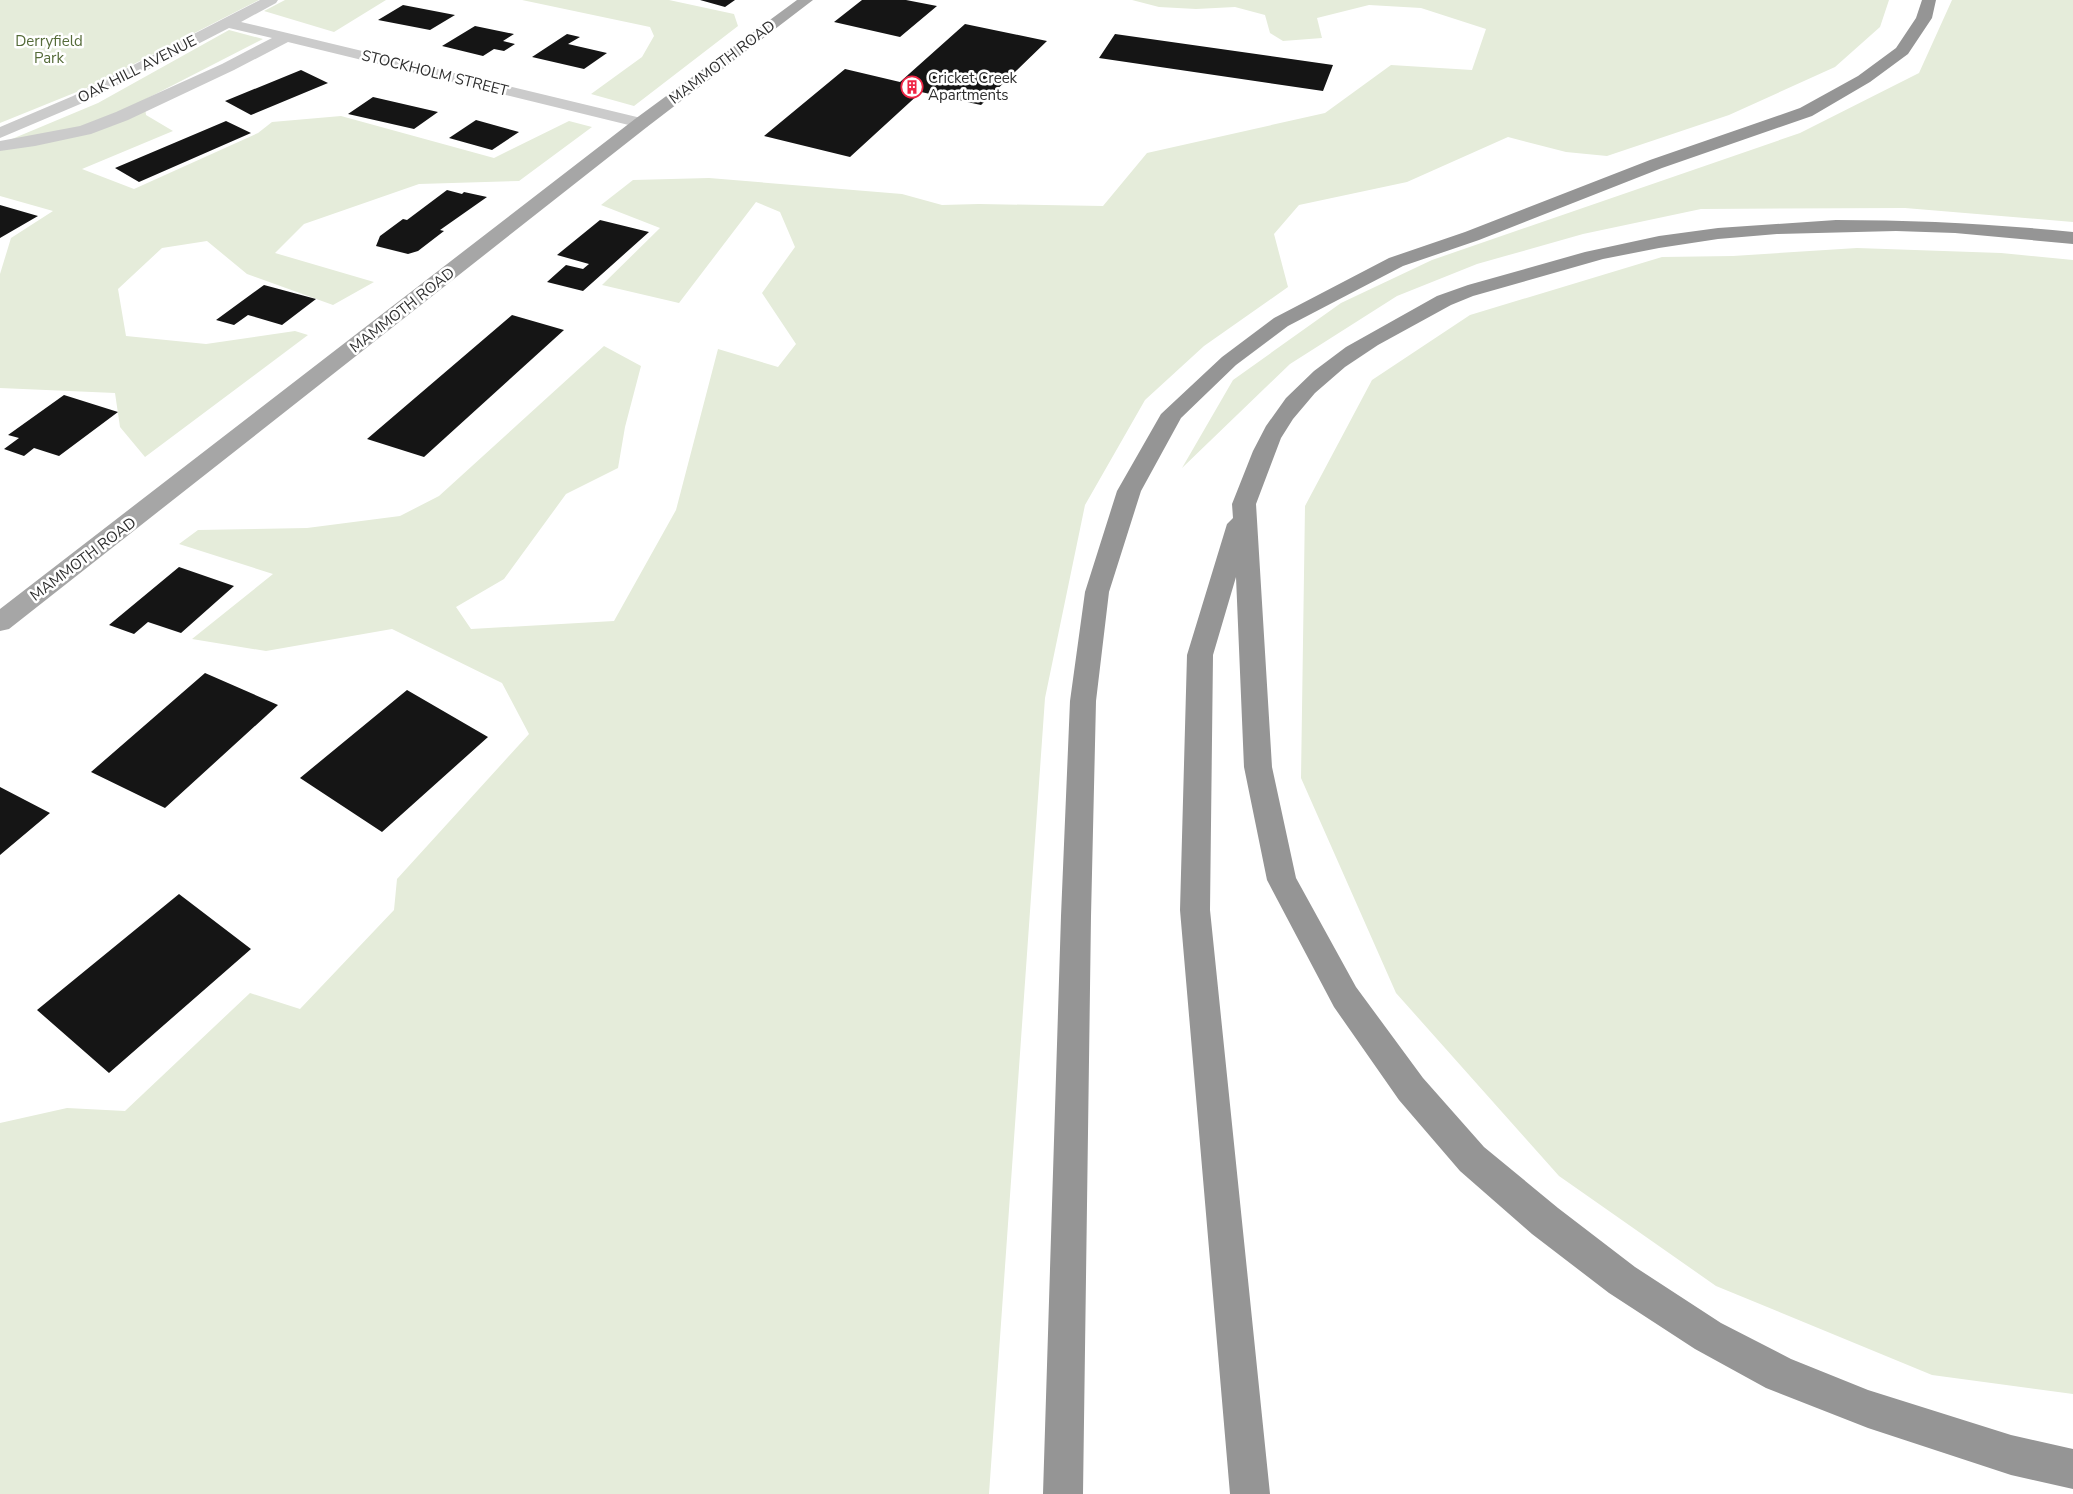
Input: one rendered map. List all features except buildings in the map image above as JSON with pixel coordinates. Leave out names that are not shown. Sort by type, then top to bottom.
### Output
[{"type":"highway","points":[[1063,1494],[1076,907],[1083,701],[1097,592],[1129,491],[1172,414],[1229,361],[1282,322],[1396,262],[1472,236],[1656,164],[1806,112],[1864,79],[1902,51],[1924,18],[1929,0]]},
{"type":"highway","points":[[1250,1494],[1195,910],[1200,655],[1244,504],[1257,465],[1272,433],[1294,402],[1314,383],[1350,353],[1392,326],[1457,295],[1601,254],[1677,240],[1755,230],[1837,225],[1923,226],[2013,231],[2073,238]]},
{"type":"highway","points":[[1244,504],[1258,767],[1282,880],[1345,997],[1417,1096],[1472,1159],[1545,1222],[1622,1280],[1708,1336],[1780,1374],[1868,1409],[2011,1455],[2073,1469]]},
{"type":"main road","name":"MAMMOTH ROAD","points":[[0,622],[641,123],[806,0]]},
{"type":"street","name":"OAK HILL AVENUE","points":[[0,133],[79,99],[271,0]]},
{"type":"street","name":"STOCKHOLM STREET","points":[[228,23],[641,123]]},
{"type":"street","points":[[0,146],[35,141],[85,130],[122,116],[228,67],[286,37]]},
{"type":"green space","name":"Derryfield Park","points":[[0,0],[259,0],[89,87],[0,123]]},
{"type":"green space","points":[[285,0],[386,0],[334,32],[264,11]]},
{"type":"green space","points":[[522,0],[669,0],[734,14],[738,26],[634,106],[591,94],[642,57],[654,36],[650,27]]},
{"type":"green space","points":[[1132,0],[1889,0],[1880,27],[1835,67],[1729,115],[1607,156],[1566,152],[1508,137],[1407,182],[1299,205],[1274,234],[1288,287],[1204,346],[1145,400],[1085,505],[1045,698],[989,1494],[0,1494],[0,1123],[67,1108],[125,1111],[250,993],[300,1009],[394,910],[397,879],[529,734],[502,683],[392,629],[266,651],[192,639],[273,574],[179,544],[198,530],[307,528],[400,516],[439,496],[604,346],[641,366],[625,427],[618,468],[566,494],[504,579],[456,607],[471,629],[614,621],[676,510],[718,349],[778,367],[796,344],[762,293],[795,247],[780,212],[756,202],[679,303],[602,285],[660,228],[601,205],[633,180],[709,178],[902,194],[942,205],[1103,206],[1147,153],[1325,113],[1391,65],[1472,70],[1486,29],[1421,8],[1369,5],[1317,18],[1322,38],[1283,41],[1270,33],[1265,15],[1235,7],[1196,9],[1159,7]]},
{"type":"green space","points":[[1952,0],[2073,0],[2073,222],[1905,208],[1701,209],[1583,234],[1477,264],[1397,296],[1290,364],[1182,468],[1233,380],[1341,303],[1432,260],[1800,133],[1919,73]]},
{"type":"green space","points":[[229,30],[263,39],[144,100],[146,115],[173,131],[82,169],[134,189],[258,133],[272,122],[341,116],[494,158],[569,121],[592,127],[519,181],[419,184],[304,224],[275,253],[374,282],[333,305],[247,274],[207,241],[162,248],[118,289],[126,336],[206,344],[295,331],[308,335],[145,457],[120,427],[115,393],[0,388],[0,274],[11,238],[53,211],[0,196],[0,144],[98,103]]},
{"type":"green space","points":[[1857,248],[2001,253],[2073,260],[2073,1394],[1932,1375],[1716,1286],[1559,1176],[1396,993],[1301,778],[1305,506],[1372,380],[1470,315],[1662,257],[1733,256]]},
{"type":"place","name":"Cricket Creek Apartments","points":[[912,87]]}]
